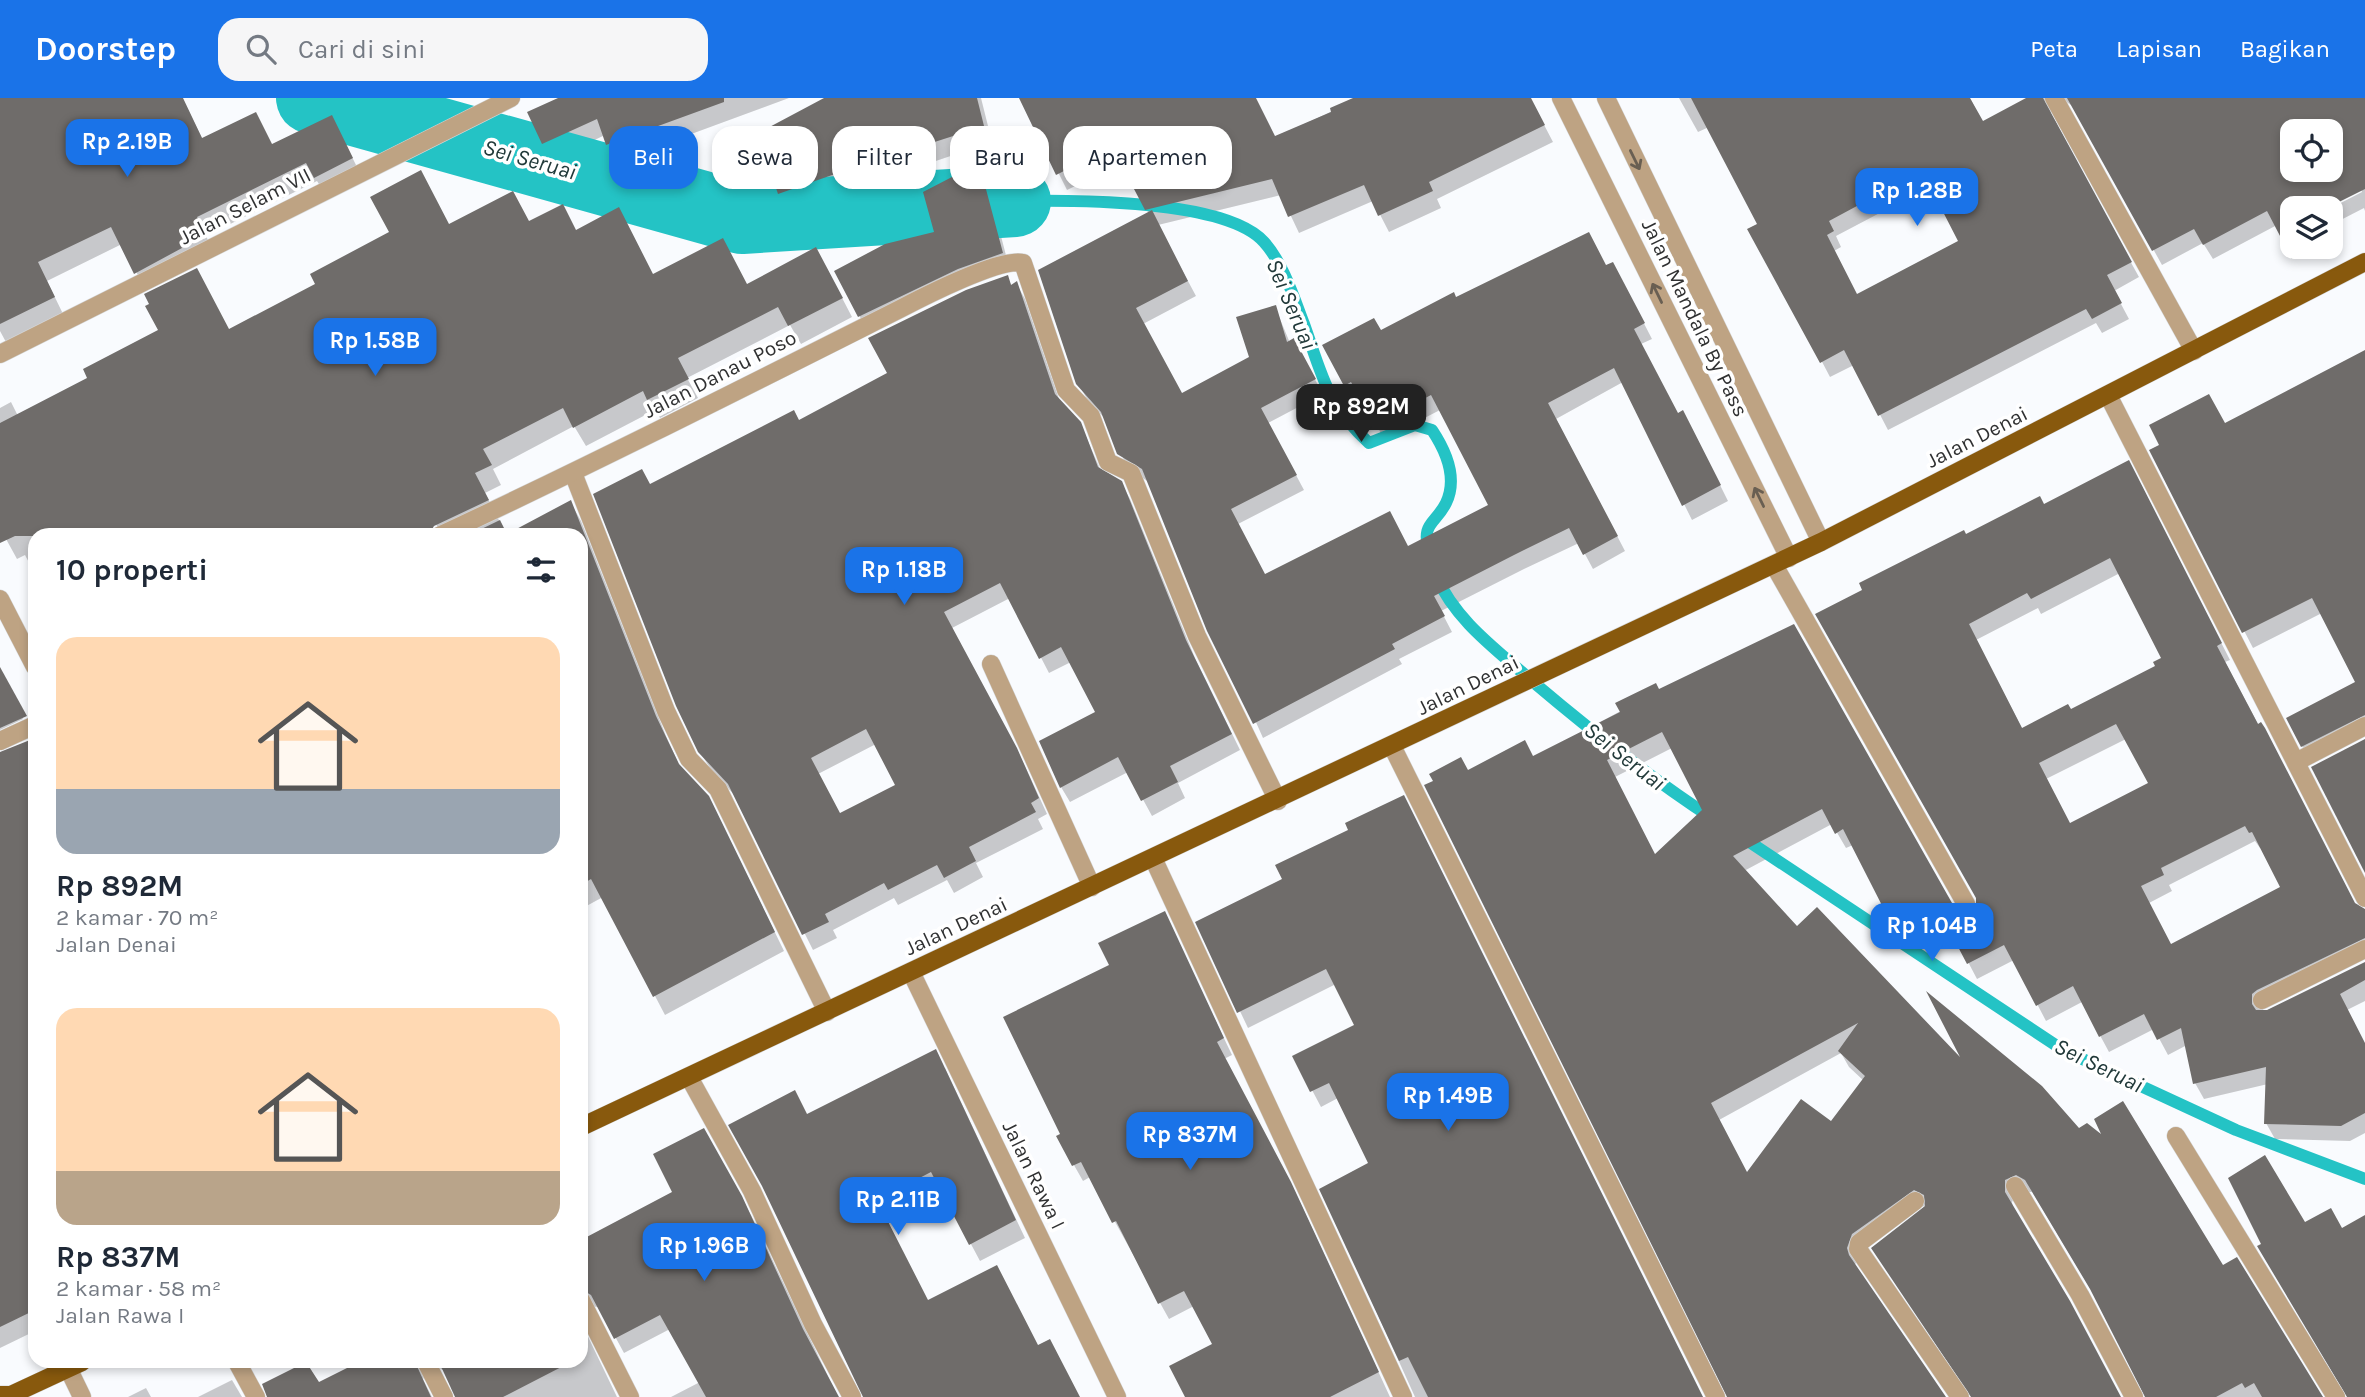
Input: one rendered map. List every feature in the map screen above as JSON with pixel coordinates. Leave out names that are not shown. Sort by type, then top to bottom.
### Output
[{"type":"main road","name":"Jalan Denai","points":[[588,1124],[1781,562],[2365,262]]},
{"type":"main road","points":[[7,1396],[68,1368]]},
{"type":"street","name":"Jalan Selam VII","points":[[0,354],[511,98]]},
{"type":"street","name":"Jalan Mandala By Pass","points":[[1561,98],[1781,562],[1966,904]]},
{"type":"street","name":"Jalan Mandala By Pass","points":[[1606,98],[1821,542]]},
{"type":"street","points":[[2054,98],[2194,351]]},
{"type":"street","name":"Jalan Danau Poso","points":[[456,528],[573,473],[932,293],[1006,262],[1023,263],[1066,390],[1091,416],[1108,462],[1131,473],[1197,636],[1278,801]]},
{"type":"street","points":[[2108,395],[2365,898]]},
{"type":"street","points":[[573,473],[666,712],[696,770],[718,789],[827,1012]]},
{"type":"street","points":[[0,599],[28,653]]},
{"type":"street","points":[[991,664],[1092,887]]},
{"type":"street","points":[[2295,762],[2365,726]]},
{"type":"street","points":[[0,741],[28,728]]},
{"type":"street","points":[[1392,746],[1716,1397]]},
{"type":"street","points":[[1153,858],[1403,1397]]},
{"type":"street","points":[[2262,1000],[2365,949]]},
{"type":"street","name":"Jalan Rawa I","points":[[911,972],[1117,1397]]},
{"type":"street","points":[[689,1077],[752,1191],[813,1324],[852,1397]]},
{"type":"street","points":[[2176,1136],[2336,1397]]},
{"type":"street","points":[[2015,1186],[2080,1295],[2134,1397]]},
{"type":"street","points":[[1915,1201],[1859,1243],[1858,1249],[1959,1397]]},
{"type":"street","points":[[588,1314],[630,1397]]},
{"type":"street","points":[[76,1368],[82,1397]]},
{"type":"street","points":[[240,1368],[256,1397]]},
{"type":"street","points":[[429,1368],[444,1397]]},
{"type":"building","points":[[0,98],[183,98],[202,138],[256,112],[272,144],[332,115],[353,158],[314,178],[306,163],[197,217],[206,235],[134,274],[111,227],[38,262],[55,297],[0,324]]},
{"type":"building","points":[[558,98],[724,98],[724,102],[658,126],[609,126],[609,144],[606,145],[597,119],[542,144],[527,112]]},
{"type":"building","points":[[824,98],[977,98],[984,126],[950,126],[950,137],[936,142],[936,126],[832,126],[832,175],[818,180],[818,126],[771,126]]},
{"type":"building","points":[[1019,98],[1256,98],[1275,136],[1331,112],[1330,108],[1353,98],[1531,98],[1545,125],[1429,182],[1433,191],[1378,216],[1364,185],[1288,217],[1272,179],[1232,189],[1232,126],[1063,126],[1063,172],[1056,175],[1049,160],[1049,126],[1032,126]]},
{"type":"building","points":[[1691,98],[1970,98],[1983,121],[2026,98],[2043,98],[2132,262],[2107,275],[2122,303],[2092,319],[2086,309],[1878,416],[1844,350],[1820,363],[1747,229],[1757,224]],"holes":[[[1922,171],[1958,241],[1857,294],[1827,235],[1834,231],[1829,221]]]},
{"type":"building","points":[[2067,98],[2365,98],[2365,189],[2343,200],[2343,196],[2280,196],[2280,236],[2267,211],[2203,245],[2194,229],[2152,251]]},
{"type":"building","points":[[421,170],[449,224],[513,191],[529,221],[563,204],[576,230],[619,207],[653,274],[723,238],[747,284],[816,247],[843,298],[788,326],[778,307],[678,358],[689,379],[647,400],[643,391],[573,428],[563,408],[483,449],[492,465],[475,473],[489,500],[433,528],[28,528],[28,536],[15,536],[0,543],[0,423],[87,378],[83,369],[158,330],[145,306],[149,304],[144,294],[197,268],[229,329],[315,284],[310,274],[389,232],[370,197]]},
{"type":"building","points":[[950,178],[950,189],[986,189],[1003,253],[958,269],[858,317],[834,271],[885,244],[934,232],[923,192],[936,189],[936,185]]},
{"type":"building","points":[[776,189],[792,189],[778,194]]},
{"type":"building","points":[[1134,189],[1231,189],[1145,210]]},
{"type":"building","points":[[1152,210],[1188,281],[1136,308],[1182,393],[1249,357],[1236,317],[1276,305],[1287,342],[1294,338],[1316,379],[1261,408],[1297,475],[1231,509],[1265,574],[1390,511],[1408,546],[1488,505],[1431,395],[1374,425],[1351,382],[1344,386],[1322,345],[1374,318],[1381,330],[1454,292],[1456,297],[1589,232],[1606,265],[1613,262],[1645,323],[1634,329],[1678,413],[1683,410],[1721,485],[1682,506],[1614,368],[1548,403],[1618,536],[1583,555],[1569,528],[1434,596],[1445,616],[1392,644],[1395,649],[1253,724],[1207,631],[1142,469],[1117,454],[1101,412],[1076,384],[1038,270]]},
{"type":"building","points":[[1008,275],[1011,285],[1017,281],[1055,394],[1081,422],[1098,467],[1122,481],[1186,640],[1232,734],[1170,766],[1178,782],[1141,801],[1118,757],[1060,788],[1039,741],[1095,712],[1061,647],[1039,659],[1000,583],[944,612],[1017,748],[1039,798],[1031,803],[1036,812],[969,847],[976,861],[944,878],[937,865],[888,890],[884,883],[825,914],[829,922],[802,935],[728,784],[698,752],[676,706],[593,494],[642,469],[650,484],[794,410],[799,420],[887,373],[868,338],[966,290]],"holes":[[[866,729],[895,785],[840,813],[811,758]]]},
{"type":"building","points":[[2365,350],[2365,715],[2301,747],[2286,718],[2355,682],[2312,598],[2242,633],[2149,450],[2159,445],[2149,425],[2209,394],[2225,423]]},
{"type":"building","points":[[2129,460],[2222,643],[2217,646],[2258,724],[2261,722],[2265,728],[2355,903],[2365,909],[2365,938],[2257,990],[2252,994],[2252,1004],[2256,1010],[2267,1010],[2365,962],[2365,980],[2340,994],[2365,1043],[2365,1113],[2341,1126],[2264,1124],[2266,1067],[2193,1084],[2181,1028],[2157,1040],[2144,1014],[2099,1037],[2073,986],[2036,1006],[2004,945],[1967,964],[1936,905],[1893,927],[1843,829],[1835,834],[1822,809],[1733,856],[1797,926],[1817,907],[1960,1057],[1926,991],[2042,1086],[2079,1128],[2087,1123],[2101,1134],[2094,1119],[2123,1101],[2223,1265],[2237,1257],[2323,1397],[2262,1397],[2254,1383],[2245,1388],[2242,1383],[2216,1397],[2145,1397],[2090,1289],[2025,1180],[2016,1175],[2005,1180],[2005,1192],[2070,1301],[2121,1397],[1971,1397],[1871,1248],[1925,1206],[1924,1195],[1914,1190],[1852,1234],[1847,1248],[1849,1255],[1946,1397],[1727,1397],[1424,785],[1433,781],[1429,774],[1461,757],[1468,770],[1525,740],[1533,756],[1620,712],[1615,703],[1656,683],[1659,689],[1794,624],[1956,910],[1961,914],[1971,914],[1976,909],[1976,898],[1815,614],[1862,590],[1859,583],[1964,530],[1966,534],[2040,496],[2044,504]],"holes":[[[2110,558],[2161,658],[2153,662],[2155,666],[2071,709],[2068,704],[2022,728],[1969,624],[2027,593],[2031,599]],[[2116,724],[2148,783],[2070,823],[2039,763]],[[1662,732],[1702,810],[1655,854],[1607,760]],[[2245,826],[2249,833],[2252,832],[2280,887],[2171,944],[2141,886],[2164,875],[2161,868]],[[1858,1023],[1838,1051],[1865,1076],[1831,1121],[1801,1099],[1747,1172],[1711,1103]]]},
{"type":"building","points":[[571,500],[582,528],[518,528]]},
{"type":"building","points":[[500,520],[504,528],[484,528]]},
{"type":"building","points":[[588,543],[656,716],[679,764],[709,796],[775,932],[653,997],[591,879],[588,881]]},
{"type":"building","points":[[0,667],[27,716],[0,728]]},
{"type":"building","points":[[2365,739],[2365,873],[2311,767]]},
{"type":"building","points":[[28,741],[28,1313],[0,1327],[0,752]]},
{"type":"building","points":[[1404,795],[1703,1397],[1428,1397],[1408,1357],[1399,1361],[1319,1189],[1368,1163],[1329,1083],[1310,1092],[1292,1056],[1354,1025],[1326,969],[1237,1013],[1195,922],[1282,879],[1275,865],[1348,830],[1345,823]]},
{"type":"building","points":[[1165,911],[1224,1038],[1217,1042],[1291,1182],[1379,1372],[1330,1397],[1185,1397],[1169,1366],[1212,1344],[1184,1291],[1158,1304],[1116,1221],[1112,1223],[1081,1162],[1072,1166],[1056,1136],[1060,1134],[1003,1017],[1109,965],[1098,943]]},
{"type":"building","points":[[936,1049],[1016,1220],[969,1245],[931,1172],[877,1200],[928,1300],[997,1265],[1038,1345],[1050,1339],[1080,1397],[863,1397],[762,1186],[728,1125],[795,1090],[807,1114]]},
{"type":"building","points":[[704,1128],[742,1196],[803,1329],[839,1397],[706,1397],[660,1315],[614,1339],[588,1293],[588,1236],[672,1192],[653,1154]]},
{"type":"building","points":[[2265,1155],[2305,1222],[2331,1208],[2342,1228],[2365,1215],[2365,1397],[2347,1397],[2257,1246],[2261,1244],[2228,1178]]},
{"type":"building","points":[[294,1368],[310,1368],[319,1382],[347,1368],[418,1368],[431,1397],[267,1397],[262,1384]]},
{"type":"building","points":[[442,1368],[559,1368],[503,1397],[455,1397]]},
{"type":"waterway","name":"Sei Seruai","points":[[312,98],[742,218],[1015,201]]},
{"type":"waterway","name":"Sei Seruai","points":[[1015,201],[1109,202],[1184,210],[1217,217],[1245,228],[1264,242],[1287,281],[1321,374],[1335,402],[1355,429],[1369,443],[1415,425],[1432,430],[1442,447],[1449,465],[1451,484],[1446,503],[1428,529],[1429,552]]},
{"type":"waterway","name":"Sei Seruai","points":[[1436,576],[1454,607],[1491,646],[1621,754],[1715,820]]},
{"type":"waterway","name":"Sei Seruai","points":[[1742,837],[2063,1050],[2236,1130],[2365,1179]]}]
